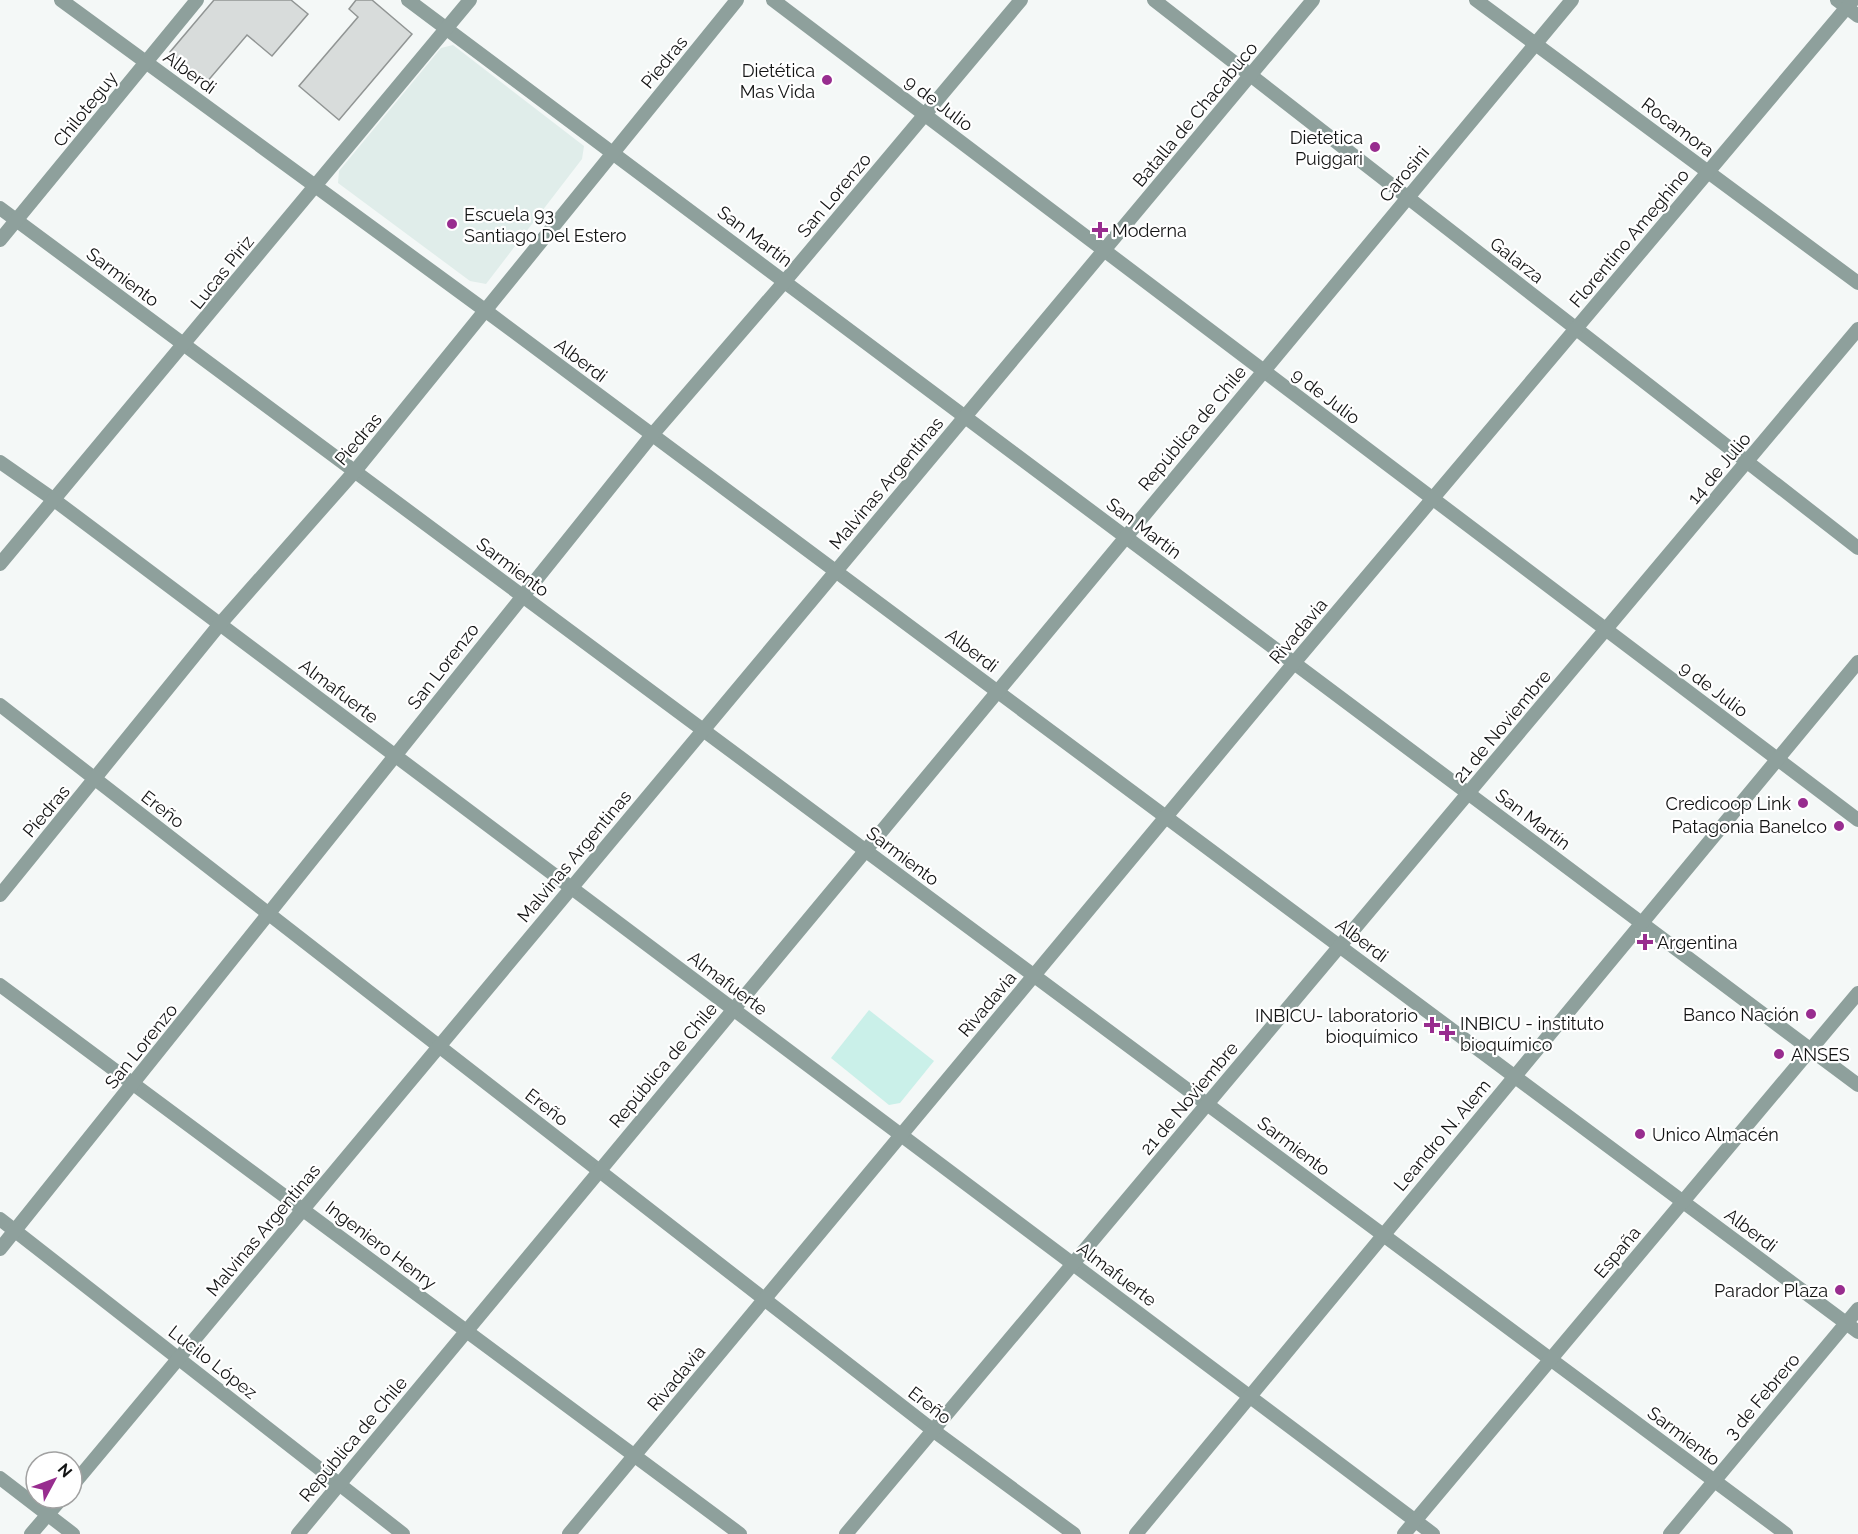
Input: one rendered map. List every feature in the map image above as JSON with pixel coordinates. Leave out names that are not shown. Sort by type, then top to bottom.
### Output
[{"type":"street","name":"Alberdi","points":[[61,0],[486,311],[1852,1327]]},
{"type":"street","name":"Chiloteguy","points":[[0,240],[197,0]]},
{"type":"street","name":"San Martín","points":[[408,0],[1858,1085]]},
{"type":"street","name":"Lucas Piriz","points":[[0,564],[185,345],[470,0]]},
{"type":"street","name":"Piedras","points":[[0,895],[96,780],[220,624],[355,471],[737,0]]},
{"type":"street","name":"9 de Julio","points":[[773,0],[1858,820]]},
{"type":"street","name":"San Lorenzo","points":[[0,1249],[652,435],[785,281],[1021,0]]},
{"type":"street","name":"Galarza","points":[[1154,0],[1858,548]]},
{"type":"street","name":"Batalla de Chacabuco","points":[[1105,251],[1313,0]]},
{"type":"street","name":"Rocamora","points":[[1476,0],[1858,283]]},
{"type":"street","name":"Carosini","points":[[1263,371],[1572,0]]},
{"type":"street","name":"Florentino Ameghino","points":[[1433,498],[1849,6]]},
{"type":"street","name":"Sarmiento","points":[[0,208],[1786,1534]]},
{"type":"street","name":"Malvinas Argentinas","points":[[84,1472],[1105,251]]},
{"type":"street","name":"14 de Julio","points":[[1607,630],[1858,329]]},
{"type":"street","name":"República de Chile","points":[[298,1534],[1263,371]]},
{"type":"street","name":"Almafuerte","points":[[0,462],[53,499],[1433,1534]]},
{"type":"street","name":"Rivadavia","points":[[569,1534],[1433,498]]},
{"type":"street","name":"21 de Noviembre","points":[[846,1534],[1607,630]]},
{"type":"street","name":"Leandro N. Alem","points":[[1136,1534],[1858,662]]},
{"type":"street","name":"Ereño","points":[[0,705],[934,1431],[1074,1534]]},
{"type":"street","name":"Ingeniero Henry","points":[[0,986],[740,1534]]},
{"type":"street","name":"España","points":[[1404,1534],[1858,993]]},
{"type":"street","name":"Lucilo López","points":[[0,1219],[403,1534]]},
{"type":"street","name":"3 de Febrero","points":[[1670,1534],[1714,1481],[1852,1327],[1858,1309]]},
{"type":"street","points":[[0,1478],[73,1534]]},
{"type":"street","points":[[31,1534],[52,1510]]},
{"type":"shaded area","points":[[453,45],[584,146],[582,159],[486,284],[470,281],[338,183],[339,171],[441,48]]},
{"type":"green space","points":[[869,1010],[934,1061],[900,1103],[889,1105],[831,1058]]},
{"type":"building","points":[[214,0],[291,0],[308,14],[272,56],[247,35],[206,83],[170,52]]},
{"type":"building","points":[[356,0],[372,0],[412,34],[339,120],[299,86],[358,17],[349,9]]},
{"type":"place","name":"Dietética Mas Vida","points":[[827,80]]},
{"type":"place","name":"Dietetica Puiggari","points":[[1375,147]]},
{"type":"place","name":"Escuela 93 Santiago Del Estero","points":[[452,224]]},
{"type":"place","name":"Moderna","points":[[1100,230]]},
{"type":"place","name":"Credicoop Link","points":[[1803,803]]},
{"type":"place","name":"Patagonia Banelco","points":[[1839,826]]},
{"type":"place","name":"Argentina","points":[[1645,942]]},
{"type":"place","name":"Banco Nación","points":[[1811,1014]]},
{"type":"place","name":"INBICU- laboratorio bioquímico","points":[[1432,1025]]},
{"type":"place","name":"INBICU - instituto bioquímico","points":[[1447,1033]]},
{"type":"place","name":"ANSES","points":[[1779,1054]]},
{"type":"place","name":"Unico Almacén","points":[[1640,1134]]},
{"type":"place","name":"Parador Plaza","points":[[1840,1290]]}]
